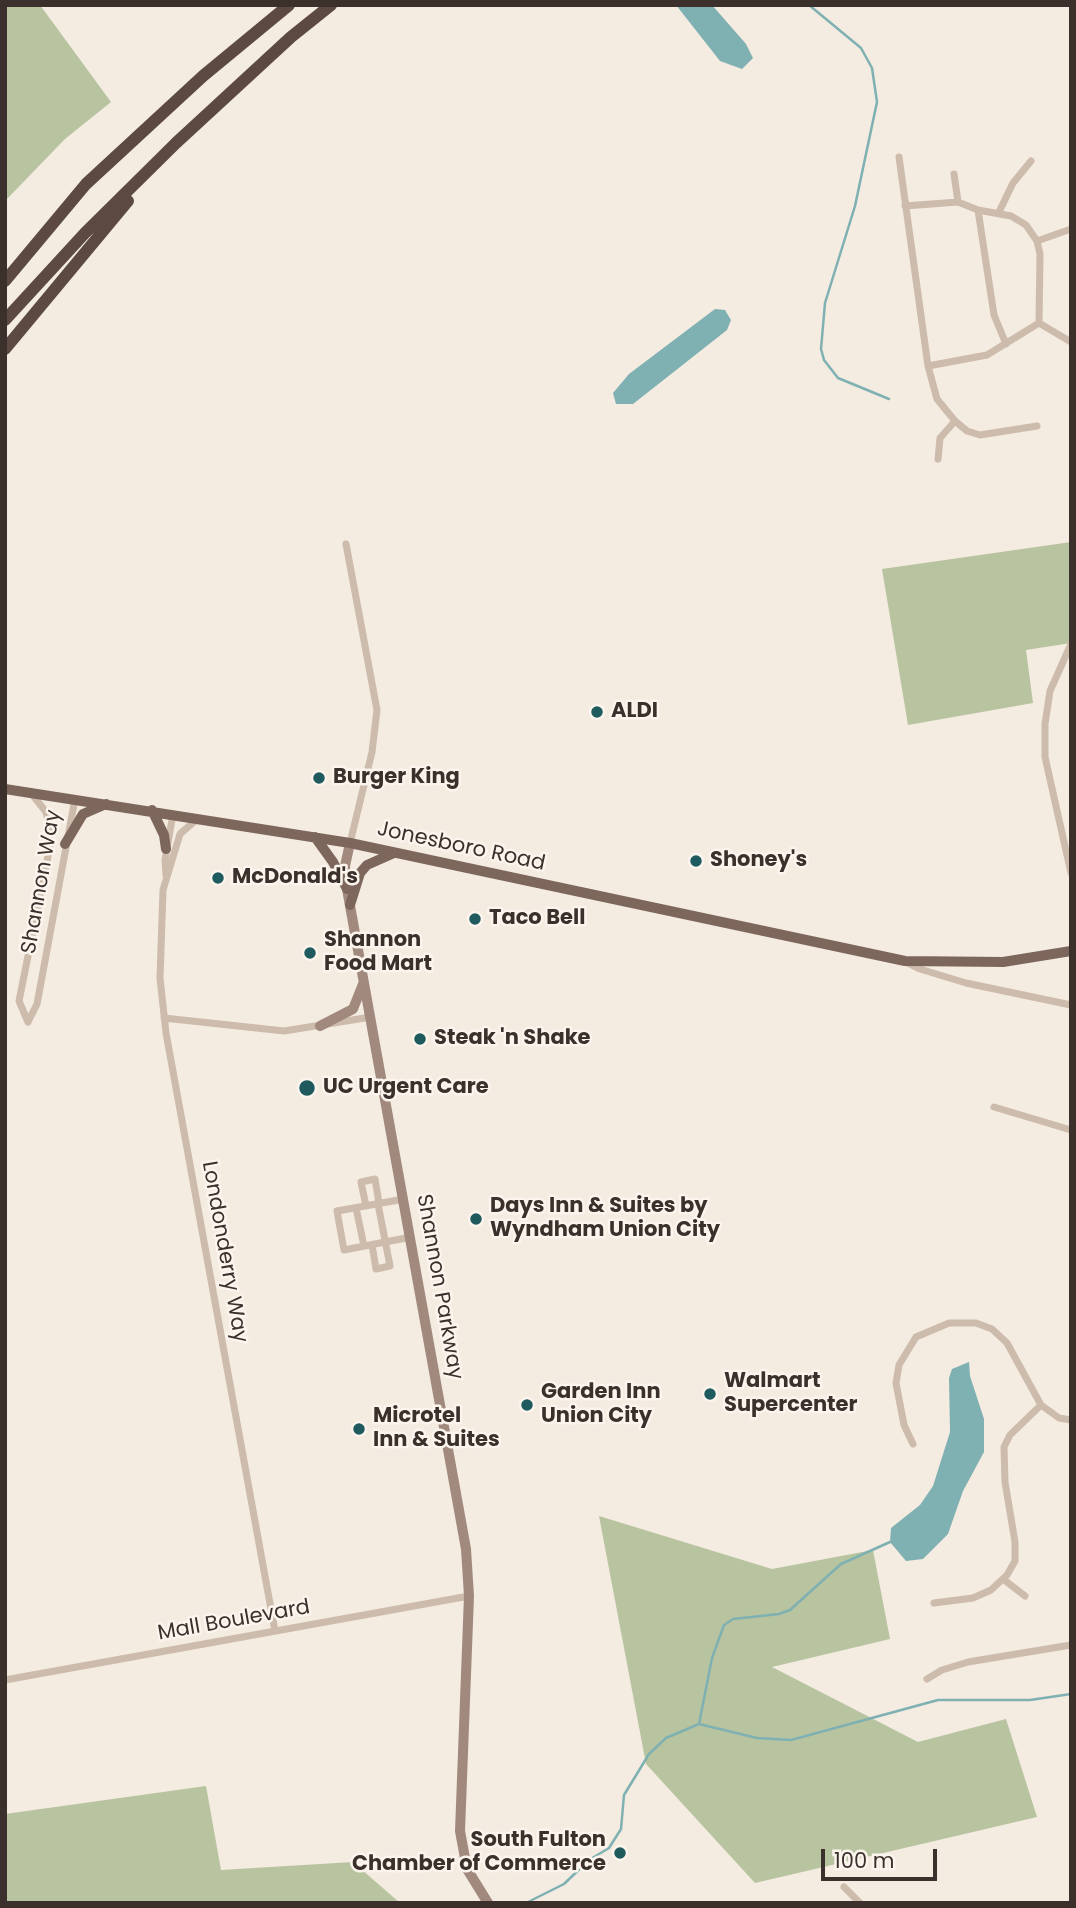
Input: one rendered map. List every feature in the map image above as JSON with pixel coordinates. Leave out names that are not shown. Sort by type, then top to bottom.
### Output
[{"type":"highway","points":[[5,281],[86,184],[203,76],[289,5]]},
{"type":"highway","points":[[5,320],[85,233],[176,143],[291,37],[331,5]]},
{"type":"highway","points":[[5,349],[176,143]]},
{"type":"main road","name":"Jonesboro Road","points":[[5,789],[315,836],[905,961],[995,962],[1071,951]]},
{"type":"main road","points":[[65,844],[83,814],[106,804]]},
{"type":"main road","points":[[152,810],[164,835],[166,849]]},
{"type":"main road","points":[[315,836],[347,889]]},
{"type":"main road","points":[[350,905],[360,873],[368,865],[395,853]]},
{"type":"street","points":[[899,157],[936,399],[967,431],[980,435],[1037,426]]},
{"type":"street","points":[[999,212],[1013,183],[1031,161]]},
{"type":"street","points":[[954,173],[958,202]]},
{"type":"street","points":[[905,206],[958,202],[978,210],[999,212],[1026,225],[1037,241],[1039,323]]},
{"type":"street","points":[[978,210],[994,315],[1006,344]]},
{"type":"street","points":[[1037,241],[1071,229]]},
{"type":"street","points":[[929,366],[987,355],[1039,323]]},
{"type":"street","points":[[1039,323],[1069,341]]},
{"type":"street","points":[[938,459],[940,438],[955,421]]},
{"type":"street","points":[[346,544],[377,710],[374,742],[350,843]]},
{"type":"street","points":[[1071,644],[1054,681],[1045,724],[1045,757],[1071,873]]},
{"type":"street","name":"Shannon Way","points":[[31,793],[46,812],[50,828],[49,851],[19,1001],[28,1022],[37,1004],[75,799]]},
{"type":"street","name":"Londonderry Way","points":[[173,813],[166,849],[166,877],[159,937],[164,1018],[275,1631]]},
{"type":"street","name":"Londonderry Way","points":[[166,877],[182,830],[200,818]]},
{"type":"street","name":"Shannon Parkway","points":[[350,843],[345,866],[347,889],[466,1549],[469,1596],[460,1831],[467,1869],[488,1903]]},
{"type":"street","name":"Jonesboro Road","points":[[905,961],[920,969],[966,982],[1071,1005]]},
{"type":"street","points":[[320,1027],[353,1009],[364,980]]},
{"type":"street","points":[[164,1018],[284,1031],[371,1017]]},
{"type":"street","points":[[994,1107],[1071,1130]]},
{"type":"street","points":[[356,1208],[376,1269],[390,1266],[375,1180],[361,1182],[366,1206]]},
{"type":"street","points":[[404,1199],[337,1211],[344,1250],[411,1237]]},
{"type":"street","points":[[913,1444],[904,1425],[898,1394],[899,1365],[916,1337],[949,1324],[976,1323],[992,1329],[1007,1343],[1041,1405],[1059,1418],[1071,1420]]},
{"type":"street","points":[[934,1603],[973,1598],[1003,1579],[1015,1561],[1005,1482],[1004,1447],[1010,1435],[1041,1405]]},
{"type":"street","points":[[1003,1579],[1025,1596]]},
{"type":"street","name":"Mall Boulevard","points":[[5,1680],[469,1596]]},
{"type":"street","points":[[926,1679],[942,1670],[968,1662],[1071,1645]]},
{"type":"street","points":[[844,1886],[860,1903]]},
{"type":"green space","points":[[5,5],[40,5],[111,102],[65,139],[5,201]]},
{"type":"green space","points":[[1071,542],[1071,643],[1026,650],[1033,703],[908,725],[882,569]]},
{"type":"green space","points":[[599,1516],[772,1569],[873,1550],[890,1639],[772,1667],[918,1742],[1006,1719],[1037,1817],[755,1883],[646,1764]]},
{"type":"green space","points":[[206,1786],[221,1870],[353,1862],[400,1903],[5,1903],[5,1814]]},
{"type":"water","points":[[676,5],[712,5],[746,44],[753,58],[742,69],[720,61]]},
{"type":"water","points":[[715,309],[725,310],[731,320],[727,330],[633,404],[616,404],[613,393],[629,374]]},
{"type":"water","points":[[969,1362],[970,1376],[984,1419],[984,1452],[963,1491],[948,1534],[923,1559],[906,1561],[890,1542],[891,1528],[920,1505],[933,1486],[950,1432],[949,1378],[952,1369]]},
{"type":"waterway","points":[[809,5],[861,48],[872,68],[877,102],[855,206],[825,303],[821,349],[824,360],[838,378],[889,399]]},
{"type":"waterway","points":[[699,1724],[712,1658],[724,1625],[733,1619],[779,1614],[790,1610],[841,1564],[890,1542]]},
{"type":"waterway","points":[[526,1903],[564,1884],[589,1860],[609,1848],[621,1829],[624,1795],[649,1754],[666,1738],[699,1724],[757,1738],[791,1740],[938,1700],[1030,1700],[1071,1694]]},
{"type":"place","name":"ALDI","points":[[597,712]]},
{"type":"place","name":"Burger King","points":[[319,778]]},
{"type":"place","name":"Shoney's","points":[[696,861]]},
{"type":"place","name":"McDonald's","points":[[218,878]]},
{"type":"place","name":"Taco Bell","points":[[475,919]]},
{"type":"place","name":"Shannon Food Mart","points":[[310,953]]},
{"type":"place","name":"Steak 'n Shake","points":[[420,1039]]},
{"type":"place","name":"UC Urgent Care","points":[[307,1088]]},
{"type":"place","name":"Days Inn & Suites by Wyndham Union City","points":[[476,1219]]},
{"type":"place","name":"Walmart Supercenter","points":[[710,1394]]},
{"type":"place","name":"Garden Inn Union City","points":[[527,1405]]},
{"type":"place","name":"Microtel Inn & Suites","points":[[359,1429]]},
{"type":"place","name":"South Fulton Chamber of Commerce","points":[[620,1853]]}]
